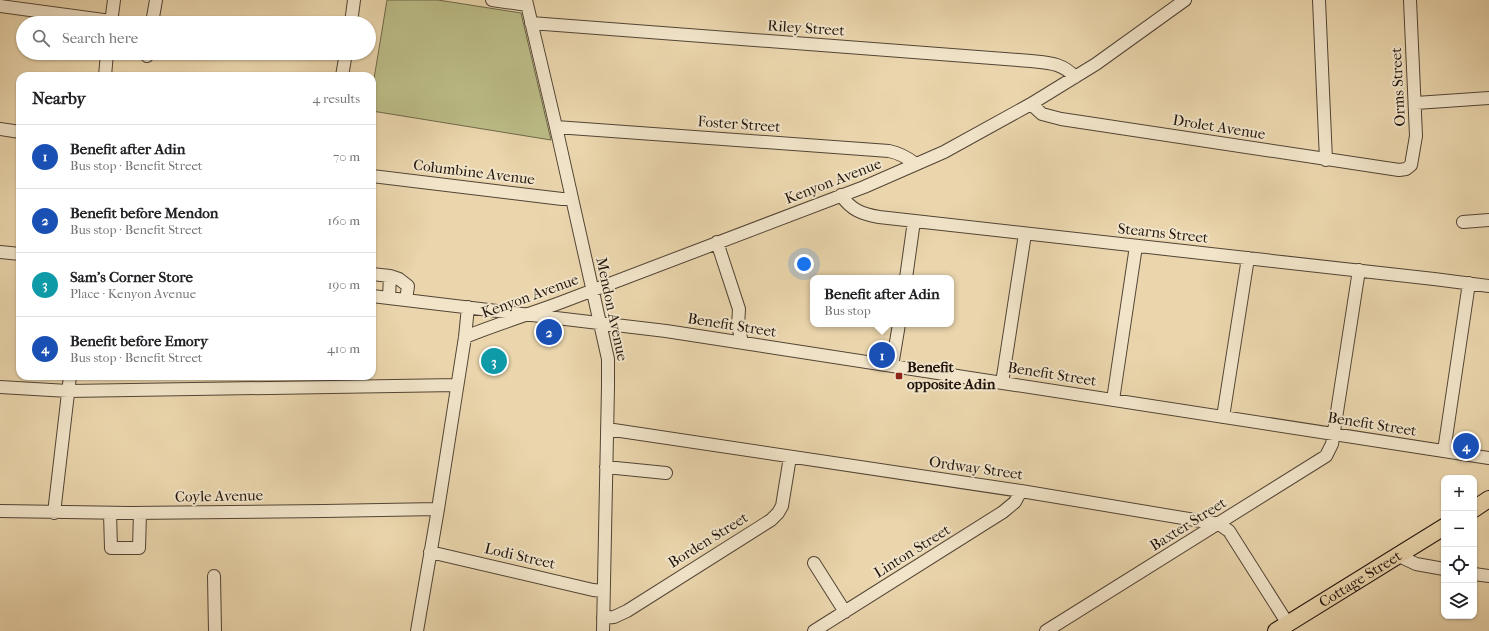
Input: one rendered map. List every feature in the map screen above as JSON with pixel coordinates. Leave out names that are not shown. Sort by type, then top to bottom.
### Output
[{"type":"main road","points":[[1477,507],[1489,499]]},
{"type":"main road","name":"Cottage Street","points":[[1282,627],[1441,530]]},
{"type":"street","points":[[112,16],[114,0]]},
{"type":"street","points":[[153,16],[156,0]]},
{"type":"street","points":[[352,16],[354,0]]},
{"type":"street","points":[[492,0],[526,2]]},
{"type":"street","name":"Kenyon Avenue","points":[[465,337],[841,196],[944,152],[1031,104],[1096,64],[1185,0]]},
{"type":"street","points":[[1319,0],[1326,160]]},
{"type":"street","name":"Orms Street","points":[[1406,169],[1411,165],[1416,136],[1416,102],[1410,0]]},
{"type":"street","name":"Mendon Avenue","points":[[526,2],[556,127],[608,359],[603,631]]},
{"type":"street","points":[[0,6],[69,16]]},
{"type":"street","name":"Riley Street","points":[[531,23],[1032,61],[1059,65],[1067,69],[1075,77]]},
{"type":"street","points":[[105,72],[106,60]]},
{"type":"street","points":[[343,72],[345,60]]},
{"type":"street","points":[[1416,102],[1489,98]]},
{"type":"street","name":"Drolet Avenue","points":[[1031,104],[1042,114],[1061,119],[1326,160],[1399,170],[1406,169]]},
{"type":"street","name":"Foster Street","points":[[556,127],[889,151],[909,159],[916,164]]},
{"type":"street","points":[[0,129],[16,131]]},
{"type":"street","name":"Columbine Avenue","points":[[376,177],[562,200],[572,199]]},
{"type":"street","name":"Stearns Street","points":[[841,196],[847,204],[859,212],[879,217],[1359,270],[1489,286]]},
{"type":"street","points":[[1463,222],[1489,220]]},
{"type":"street","points":[[906,275],[914,221]]},
{"type":"street","points":[[1002,383],[1025,234]]},
{"type":"street","points":[[717,242],[739,309],[738,326],[742,342]]},
{"type":"street","points":[[1113,400],[1136,246]]},
{"type":"street","points":[[0,252],[16,254]]},
{"type":"street","points":[[1223,417],[1248,258]]},
{"type":"street","name":"Baxter Street","points":[[1046,631],[1326,456],[1332,444],[1359,270]]},
{"type":"street","points":[[376,274],[400,279],[408,286],[406,300]]},
{"type":"street","points":[[389,298],[390,276]]},
{"type":"street","points":[[1444,451],[1469,283]]},
{"type":"street","name":"Benefit Street","points":[[376,296],[600,322],[742,342],[1489,458]]},
{"type":"street","name":"Kenyon Avenue","points":[[417,631],[465,337],[468,307]]},
{"type":"street","points":[[892,366],[898,327]]},
{"type":"street","points":[[54,513],[69,380]]},
{"type":"street","points":[[0,387],[68,391],[457,385]]},
{"type":"street","name":"Ordway Street","points":[[607,429],[1021,491],[1219,524]]},
{"type":"street","name":"Borden Street","points":[[603,618],[614,617],[627,611],[770,520],[778,513],[782,506],[790,457]]},
{"type":"street","points":[[606,467],[666,473]]},
{"type":"street","name":"Linton Street","points":[[814,631],[1003,512],[1015,502],[1021,491]]},
{"type":"street","name":"Coyle Avenue","points":[[0,511],[54,513],[324,512],[438,508]]},
{"type":"street","points":[[110,513],[111,548],[139,548],[140,513]]},
{"type":"street","points":[[1219,524],[1229,531],[1282,627]]},
{"type":"street","name":"Lodi Street","points":[[430,552],[594,590],[603,590]]},
{"type":"street","points":[[1399,556],[1416,564],[1441,568]]},
{"type":"street","points":[[814,563],[845,612]]},
{"type":"street","points":[[1477,574],[1489,576]]},
{"type":"street","points":[[214,576],[215,631]]},
{"type":"street","points":[[410,631],[417,631]]},
{"type":"green space","points":[[387,0],[438,0],[521,13],[551,140],[376,112],[375,72]]},
{"type":"place","name":"Benefit before Mendon","points":[[549,332]]},
{"type":"place","name":"Benefit after Adin","points":[[882,355]]},
{"type":"place","name":"Sam's Corner Store","points":[[494,361]]},
{"type":"place","name":"Benefit opposite Adin","points":[[899,376]]},
{"type":"place","name":"Benefit before Emory","points":[[1466,446]]}]
